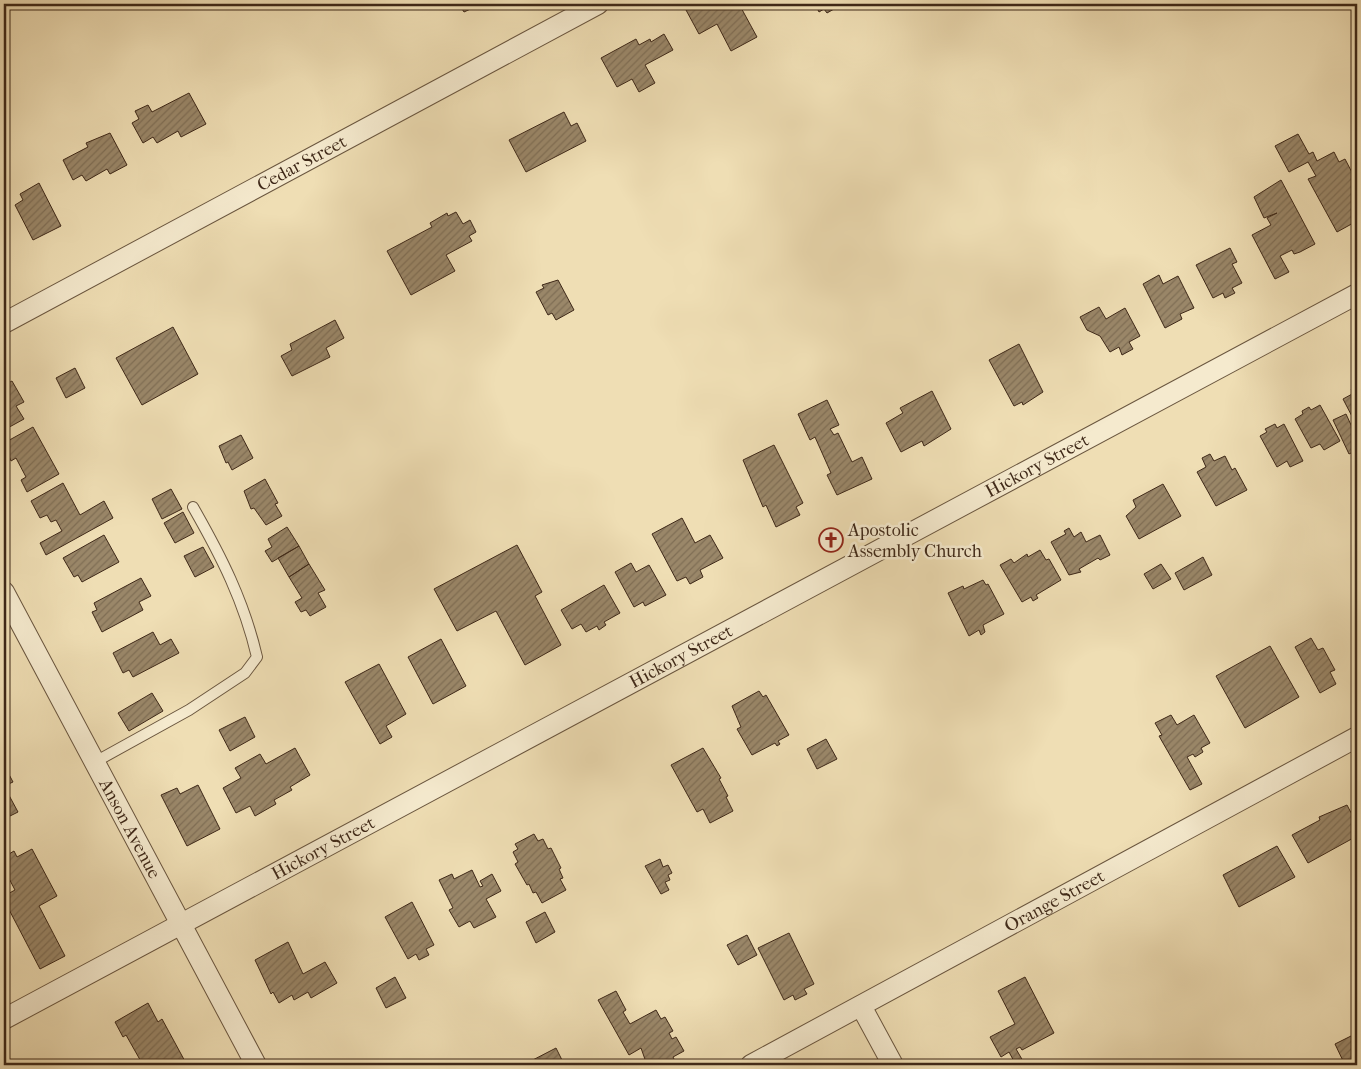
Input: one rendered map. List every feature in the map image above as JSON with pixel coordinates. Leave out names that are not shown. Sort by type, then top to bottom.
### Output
[{"type":"street","name":"Cedar Street","points":[[4,322],[598,4]]},
{"type":"street","name":"Hickory Street","points":[[4,1019],[1357,294]]},
{"type":"street","name":"Anson Avenue","points":[[4,592],[256,1065]]},
{"type":"street","name":"Orange Street","points":[[751,1065],[1357,737]]},
{"type":"street","points":[[861,1006],[893,1065]]},
{"type":"lane","points":[[95,762],[189,710],[245,673],[257,657],[252,635],[229,571],[193,507]]},
{"type":"building","points":[[459,4],[476,4],[477,6],[464,12]]},
{"type":"building","points":[[697,4],[739,4],[757,37],[731,51],[717,24],[699,34],[686,10]]},
{"type":"building","points":[[815,4],[832,4],[834,9],[827,13],[824,9],[819,12]]},
{"type":"building","points":[[664,34],[673,50],[645,65],[655,83],[639,92],[632,79],[617,87],[601,58],[636,39],[639,45],[650,39],[651,42]]},
{"type":"building","points":[[189,93],[206,124],[181,137],[178,131],[157,143],[153,137],[143,143],[132,123],[139,119],[135,111],[148,105],[152,112]]},
{"type":"building","points":[[564,112],[571,126],[577,123],[586,141],[526,172],[509,140]]},
{"type":"building","points":[[110,133],[127,165],[110,174],[107,169],[86,181],[82,175],[73,180],[63,160],[88,147],[86,143]]},
{"type":"building","points":[[1298,134],[1309,154],[1313,152],[1317,161],[1334,152],[1339,162],[1345,159],[1357,182],[1357,221],[1337,232],[1308,179],[1316,176],[1308,162],[1289,172],[1275,146]]},
{"type":"building","points":[[1281,180],[1315,244],[1300,252],[1294,254],[1292,250],[1280,256],[1289,272],[1275,279],[1252,235],[1271,225],[1267,218],[1277,213],[1264,218],[1254,197]]},
{"type":"building","points":[[39,183],[61,226],[33,240],[15,205],[23,200],[20,194]]},
{"type":"building","points":[[456,212],[463,224],[470,220],[476,232],[469,236],[472,241],[446,255],[455,271],[411,295],[387,251],[432,227],[430,223],[447,213],[448,216]]},
{"type":"building","points":[[1230,248],[1237,262],[1232,264],[1242,283],[1232,288],[1235,293],[1225,298],[1223,293],[1213,298],[1196,265]]},
{"type":"building","points":[[1159,275],[1163,284],[1178,276],[1194,308],[1180,314],[1182,319],[1165,328],[1143,284]]},
{"type":"building","points":[[558,280],[574,310],[556,320],[552,313],[548,315],[536,292],[544,288],[542,285]]},
{"type":"building","points":[[1099,307],[1106,319],[1125,308],[1140,336],[1129,342],[1133,349],[1122,355],[1119,347],[1110,352],[1100,336],[1087,330],[1080,317]]},
{"type":"building","points":[[335,320],[344,338],[326,348],[330,357],[292,376],[281,356],[292,350],[290,344]]},
{"type":"building","points":[[173,327],[198,374],[142,405],[116,358]]},
{"type":"building","points":[[1019,344],[1043,392],[1023,405],[1022,402],[1014,406],[989,360]]},
{"type":"building","points":[[75,368],[85,388],[66,398],[56,378]]},
{"type":"building","points":[[4,381],[6,384],[12,381],[24,402],[16,406],[24,419],[4,430]]},
{"type":"building","points":[[1357,386],[1357,426],[1343,399],[1354,393],[1351,389]]},
{"type":"building","points":[[932,391],[951,429],[924,446],[922,441],[901,452],[886,423],[903,413],[900,408]]},
{"type":"building","points":[[827,400],[839,425],[830,429],[834,435],[838,433],[852,462],[862,457],[872,479],[837,495],[827,475],[831,473],[815,437],[810,440],[798,414]]},
{"type":"building","points":[[1320,405],[1340,441],[1324,450],[1320,444],[1311,448],[1295,419],[1303,414],[1302,411],[1309,407],[1311,410]]},
{"type":"building","points":[[1346,414],[1357,438],[1357,450],[1349,454],[1333,420]]},
{"type":"building","points":[[1275,424],[1277,428],[1284,424],[1303,461],[1290,467],[1287,461],[1277,467],[1260,436],[1267,432],[1265,429]]},
{"type":"building","points":[[33,427],[59,474],[27,492],[21,480],[26,477],[16,458],[11,461],[4,443]]},
{"type":"building","points":[[241,435],[253,458],[232,470],[228,462],[226,463],[219,446]]},
{"type":"building","points":[[774,445],[803,503],[796,507],[800,515],[776,527],[766,505],[763,507],[743,460]]},
{"type":"building","points":[[1210,454],[1214,461],[1225,456],[1232,470],[1235,468],[1247,490],[1216,506],[1197,472],[1206,467],[1202,458]]},
{"type":"building","points":[[265,479],[278,503],[275,504],[282,516],[266,525],[254,508],[251,509],[244,491]]},
{"type":"building","points":[[63,483],[80,515],[104,501],[113,518],[46,555],[40,543],[62,531],[56,520],[51,522],[47,515],[40,518],[31,501]]},
{"type":"building","points":[[1163,484],[1181,516],[1139,539],[1126,516],[1136,507],[1133,500]]},
{"type":"building","points":[[171,489],[182,509],[162,519],[152,499]]},
{"type":"building","points":[[183,512],[194,533],[175,543],[164,523]]},
{"type":"building","points":[[682,518],[695,543],[710,535],[723,558],[700,570],[703,577],[690,584],[686,577],[677,581],[652,534]]},
{"type":"building","points":[[287,527],[299,546],[272,562],[265,551],[272,547],[268,539]]},
{"type":"building","points":[[1069,528],[1074,537],[1081,532],[1086,542],[1100,535],[1110,555],[1100,560],[1098,558],[1079,569],[1081,572],[1069,575],[1051,542],[1066,534],[1064,531]]},
{"type":"building","points":[[104,535],[119,562],[82,582],[78,575],[74,577],[63,558]]},
{"type":"building","points":[[517,545],[542,592],[535,596],[561,645],[525,665],[496,611],[457,631],[434,589]]},
{"type":"building","points":[[299,546],[309,564],[289,577],[278,558]]},
{"type":"building","points":[[203,547],[214,567],[195,577],[184,556]]},
{"type":"building","points":[[1040,550],[1046,560],[1049,559],[1061,580],[1036,595],[1038,598],[1033,601],[1031,597],[1022,602],[1000,565],[1011,559],[1014,563],[1027,554],[1028,557]]},
{"type":"building","points":[[1203,557],[1212,575],[1184,590],[1175,573]]},
{"type":"building","points":[[631,563],[636,572],[649,565],[666,595],[645,606],[643,602],[634,607],[615,572]]},
{"type":"building","points":[[309,564],[325,590],[318,593],[326,607],[310,616],[306,610],[301,612],[295,602],[302,598],[289,577]]},
{"type":"building","points":[[1161,564],[1171,579],[1153,589],[1144,574]]},
{"type":"building","points":[[141,578],[151,596],[139,602],[143,610],[102,632],[92,612],[97,610],[94,603]]},
{"type":"building","points":[[983,580],[986,585],[988,584],[1004,614],[983,625],[985,632],[981,635],[979,630],[969,636],[948,593],[963,586],[964,589]]},
{"type":"building","points":[[604,585],[620,613],[604,622],[606,625],[599,630],[597,626],[586,632],[581,624],[572,629],[561,610]]},
{"type":"building","points":[[153,632],[160,645],[171,639],[179,653],[133,677],[129,670],[123,673],[113,653]]},
{"type":"building","points":[[1311,638],[1318,650],[1323,648],[1335,670],[1330,672],[1336,684],[1320,693],[1295,647]]},
{"type":"building","points":[[441,639],[466,686],[433,704],[408,657]]},
{"type":"building","points":[[1357,639],[1357,654],[1352,641]]},
{"type":"building","points":[[1270,646],[1299,697],[1245,728],[1216,676]]},
{"type":"building","points":[[379,664],[406,714],[386,726],[392,737],[380,744],[345,682]]},
{"type":"building","points":[[759,691],[763,697],[766,695],[789,735],[778,741],[780,744],[777,746],[775,743],[752,755],[737,729],[741,727],[732,706]]},
{"type":"building","points":[[152,693],[163,711],[129,731],[118,713]]},
{"type":"building","points":[[1171,715],[1177,725],[1194,715],[1210,743],[1201,748],[1203,752],[1195,757],[1193,754],[1187,757],[1202,784],[1190,790],[1159,736],[1162,735],[1155,723]]},
{"type":"building","points":[[245,717],[255,737],[230,751],[219,730]]},
{"type":"building","points":[[826,739],[837,759],[817,769],[807,749]]},
{"type":"building","points":[[295,748],[310,775],[290,787],[292,790],[274,800],[276,804],[255,816],[250,806],[236,813],[223,788],[241,778],[235,768],[260,754],[266,764]]},
{"type":"building","points":[[703,748],[721,778],[719,779],[733,811],[710,823],[703,809],[697,812],[671,765]]},
{"type":"building","points":[[4,765],[13,782],[4,786]]},
{"type":"building","points":[[198,785],[220,829],[187,846],[161,795],[177,788],[180,794]]},
{"type":"building","points":[[4,786],[18,812],[4,819]]},
{"type":"building","points":[[1347,805],[1357,824],[1357,836],[1308,863],[1292,835],[1320,820],[1319,817]]},
{"type":"building","points":[[534,834],[538,841],[543,839],[548,849],[551,848],[561,868],[559,869],[563,878],[560,879],[566,890],[542,903],[536,892],[533,893],[529,884],[527,885],[515,864],[518,862],[513,852],[518,849],[515,844]]},
{"type":"building","points":[[1277,846],[1295,877],[1239,907],[1223,875]]},
{"type":"building","points":[[32,849],[57,896],[39,906],[65,956],[40,969],[4,900],[4,896],[15,890],[4,869],[4,857],[14,851],[17,857]]},
{"type":"building","points":[[660,859],[663,867],[668,865],[672,873],[668,875],[670,880],[665,882],[669,890],[661,894],[645,866]]},
{"type":"building","points":[[472,870],[480,887],[483,886],[480,881],[492,874],[501,891],[486,899],[496,917],[474,928],[470,921],[459,927],[449,910],[453,908],[439,880],[452,874],[454,879]]},
{"type":"building","points":[[412,902],[434,945],[426,949],[429,955],[419,960],[416,954],[408,959],[385,917]]},
{"type":"building","points":[[545,912],[555,932],[536,943],[526,922]]},
{"type":"building","points":[[789,933],[814,984],[804,989],[807,994],[795,1000],[793,995],[784,1000],[758,948]]},
{"type":"building","points":[[747,935],[757,955],[738,965],[727,945]]},
{"type":"building","points":[[288,942],[303,974],[325,962],[337,983],[311,998],[308,992],[294,1000],[292,995],[279,1003],[273,992],[271,994],[255,960]]},
{"type":"building","points":[[395,977],[406,998],[386,1008],[376,988]]},
{"type":"building","points":[[1025,977],[1054,1033],[1022,1050],[1020,1047],[1016,1049],[1023,1061],[1016,1065],[1009,1052],[1001,1057],[990,1037],[1015,1024],[998,991]]},
{"type":"building","points":[[616,991],[626,1010],[623,1012],[630,1024],[656,1010],[661,1019],[665,1017],[673,1031],[669,1033],[672,1039],[676,1037],[684,1051],[673,1057],[675,1061],[667,1065],[661,1065],[660,1063],[647,1065],[641,1048],[629,1055],[598,1000]]},
{"type":"building","points":[[148,1003],[158,1022],[162,1019],[187,1065],[143,1065],[126,1035],[123,1037],[115,1022]]},
{"type":"building","points":[[1357,1033],[1357,1065],[1345,1065],[1335,1044]]},
{"type":"building","points":[[556,1048],[564,1064],[528,1065],[527,1063]]},
{"type":"place","name":"Apostolic Assembly Church","points":[[831,540]]}]
